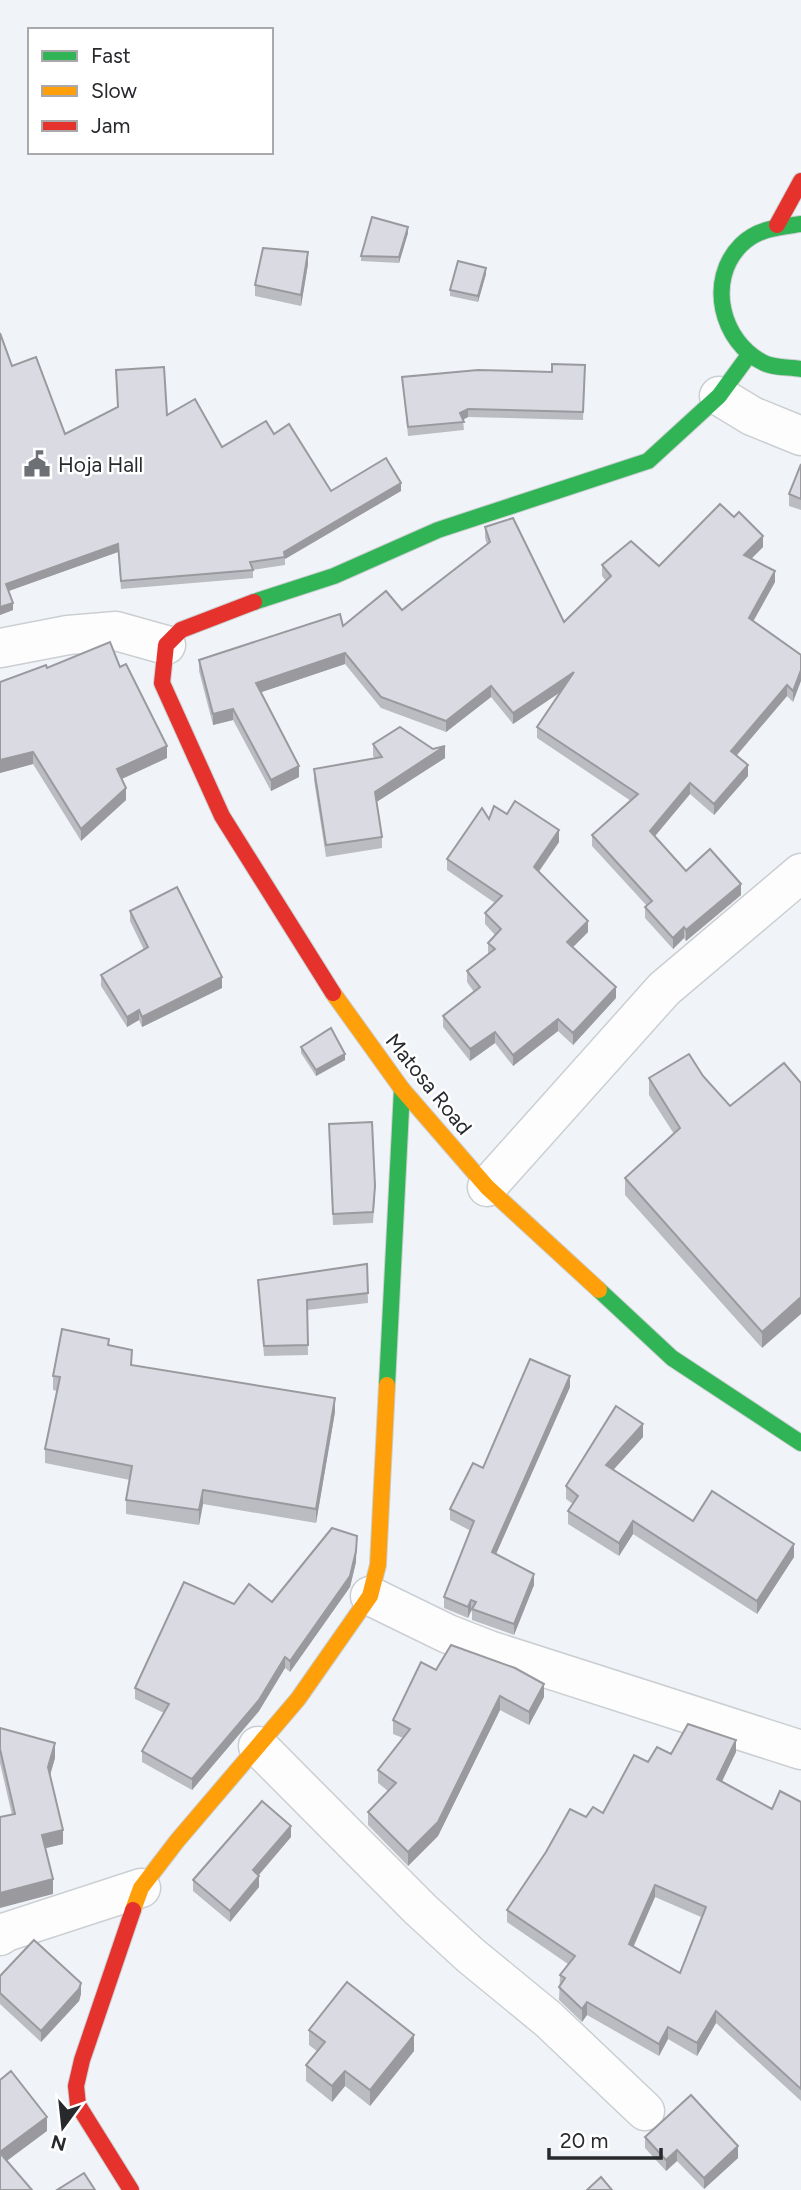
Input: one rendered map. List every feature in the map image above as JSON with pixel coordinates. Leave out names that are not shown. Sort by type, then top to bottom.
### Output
[{"type":"street","points":[[777,225],[801,181]]},
{"type":"street","points":[[801,224],[777,225],[758,232],[741,244],[729,261],[721,281],[720,302],[724,321],[734,340],[750,355],[768,365],[801,369]]},
{"type":"street","points":[[0,648],[68,635],[116,631],[166,645],[181,630],[261,599],[334,576],[438,530],[648,461],[719,396],[750,355]]},
{"type":"street","points":[[719,396],[752,416],[801,436]]},
{"type":"street","name":"Matosa Road","points":[[166,645],[162,683],[222,816],[341,1005],[402,1089],[487,1187],[672,1358],[801,1443]]},
{"type":"street","points":[[487,1187],[664,989],[801,873]]},
{"type":"street","points":[[131,2190],[78,2105],[76,2086],[82,2060],[141,1888],[298,1699],[370,1596],[379,1565],[402,1089]]},
{"type":"street","points":[[370,1596],[448,1634],[489,1650],[801,1750]]},
{"type":"street","points":[[258,1746],[420,1909],[470,1955],[548,2019],[645,2111]]},
{"type":"street","points":[[0,1936],[141,1888]]},
{"type":"building","points":[[372,217],[408,227],[399,257],[361,256]]},
{"type":"building","points":[[263,248],[308,252],[301,295],[255,285]]},
{"type":"building","points":[[458,261],[486,268],[478,296],[450,290]]},
{"type":"building","points":[[0,333],[12,366],[36,357],[65,434],[118,407],[116,370],[164,367],[167,415],[195,399],[222,447],[266,421],[274,434],[289,424],[331,491],[386,458],[401,483],[284,552],[285,557],[250,562],[253,570],[121,581],[118,544],[6,584],[13,603],[0,607]]},
{"type":"building","points":[[552,364],[585,365],[583,412],[468,409],[460,413],[464,422],[408,427],[402,377],[478,370],[552,372]]},
{"type":"building","points":[[801,464],[801,499],[789,494]]},
{"type":"building","points":[[720,504],[734,517],[739,512],[763,536],[744,555],[775,571],[749,618],[801,655],[801,670],[793,691],[787,685],[731,751],[748,765],[714,804],[690,783],[650,831],[686,871],[710,849],[741,884],[673,938],[645,907],[652,901],[592,835],[638,794],[537,727],[574,672],[513,713],[491,686],[446,721],[381,697],[345,653],[256,683],[299,766],[271,780],[233,709],[213,714],[199,660],[340,614],[343,626],[386,591],[402,610],[490,542],[485,527],[513,518],[564,622],[611,576],[602,565],[631,541],[659,566]]},
{"type":"building","points":[[110,642],[120,667],[126,664],[167,746],[117,769],[126,788],[81,829],[33,752],[0,760],[0,682],[46,665],[47,668]]},
{"type":"building","points":[[400,727],[433,749],[445,746],[375,792],[382,837],[326,845],[314,769],[382,757],[373,744]]},
{"type":"building","points":[[515,801],[559,830],[534,867],[588,921],[567,942],[616,987],[573,1033],[558,1019],[513,1055],[495,1032],[470,1049],[443,1016],[480,987],[467,971],[495,949],[488,943],[501,929],[485,913],[502,896],[447,859],[482,808],[489,819],[494,806],[507,814]]},
{"type":"building","points":[[177,887],[222,977],[142,1017],[139,1010],[127,1017],[101,975],[148,947],[130,911]]},
{"type":"building","points":[[331,1028],[345,1054],[316,1070],[301,1047]]},
{"type":"building","points":[[689,1054],[703,1076],[730,1106],[784,1063],[801,1083],[801,1297],[762,1332],[625,1178],[680,1128],[649,1078]]},
{"type":"building","points":[[372,1122],[375,1186],[373,1212],[333,1214],[329,1124]]},
{"type":"building","points":[[367,1264],[368,1293],[307,1300],[308,1345],[264,1346],[258,1280]]},
{"type":"building","points":[[62,1329],[109,1339],[108,1345],[132,1350],[131,1365],[335,1398],[316,1509],[203,1490],[199,1510],[126,1500],[132,1466],[45,1449],[60,1377],[53,1376]]},
{"type":"building","points":[[530,1359],[570,1376],[492,1552],[534,1574],[514,1624],[472,1609],[476,1602],[471,1600],[468,1607],[444,1597],[474,1521],[450,1509],[473,1463],[483,1468]]},
{"type":"building","points":[[616,1406],[643,1424],[606,1465],[693,1521],[712,1491],[794,1544],[757,1601],[633,1521],[619,1543],[568,1511],[578,1496],[566,1486]]},
{"type":"building","points":[[332,1528],[357,1536],[350,1576],[290,1661],[285,1657],[259,1700],[192,1779],[142,1751],[169,1704],[135,1688],[184,1582],[234,1604],[249,1584],[272,1602]]},
{"type":"building","points":[[451,1645],[515,1668],[544,1684],[529,1712],[500,1696],[438,1822],[408,1852],[368,1812],[396,1783],[378,1770],[410,1729],[393,1720],[421,1662],[436,1670]]},
{"type":"building","points":[[688,1724],[736,1740],[717,1779],[772,1809],[780,1791],[801,1802],[801,2089],[716,2011],[697,2043],[668,2027],[659,2044],[587,2002],[582,2009],[559,1987],[565,1978],[560,1975],[575,1956],[507,1910],[546,1852],[570,1809],[586,1817],[593,1807],[603,1813],[634,1755],[648,1762],[657,1747],[671,1754]],"holes":[[[655,1885],[706,1907],[680,1973],[629,1944]]]},
{"type":"building","points":[[0,1728],[55,1743],[48,1767],[63,1830],[42,1835],[53,1879],[0,1893],[0,1817],[15,1814],[0,1749]]},
{"type":"building","points":[[262,1801],[291,1826],[253,1870],[259,1876],[230,1911],[193,1880]]},
{"type":"building","points":[[34,1940],[81,1983],[79,1989],[41,2031],[0,1993],[0,1976]]},
{"type":"building","points":[[347,1982],[414,2035],[370,2090],[345,2071],[332,2086],[306,2065],[325,2042],[309,2030]]},
{"type":"building","points":[[11,2071],[47,2117],[0,2152],[0,2080]]},
{"type":"building","points":[[691,2095],[738,2146],[704,2178],[677,2150],[666,2160],[645,2137]]},
{"type":"building","points":[[0,2153],[32,2190],[0,2190]]},
{"type":"building","points":[[84,2173],[95,2190],[57,2190]]},
{"type":"building","points":[[601,2177],[612,2190],[587,2190]]},
{"type":"traffic: fast","points":[[801,224],[762,232],[741,245],[730,259],[722,292],[723,309],[729,326],[737,341],[749,353],[768,365],[801,369]]},
{"type":"traffic: fast","points":[[254,602],[334,576],[438,530],[648,461],[719,396],[749,355]]},
{"type":"traffic: fast","points":[[387,1385],[402,1089]]},
{"type":"traffic: fast","points":[[599,1290],[672,1358],[801,1443]]},
{"type":"traffic: slow","points":[[333,993],[402,1089],[487,1187],[599,1290]]},
{"type":"traffic: slow","points":[[133,1910],[141,1888],[177,1841],[298,1699],[370,1596],[378,1565],[387,1385]]},
{"type":"traffic: jam","points":[[777,225],[801,181]]},
{"type":"traffic: jam","points":[[254,602],[181,630],[166,645],[162,683],[222,816],[333,993]]},
{"type":"traffic: jam","points":[[131,2190],[78,2105],[76,2086],[82,2060],[133,1910]]},
{"type":"place","name":"Hoja Hall","points":[[37,464]]}]
